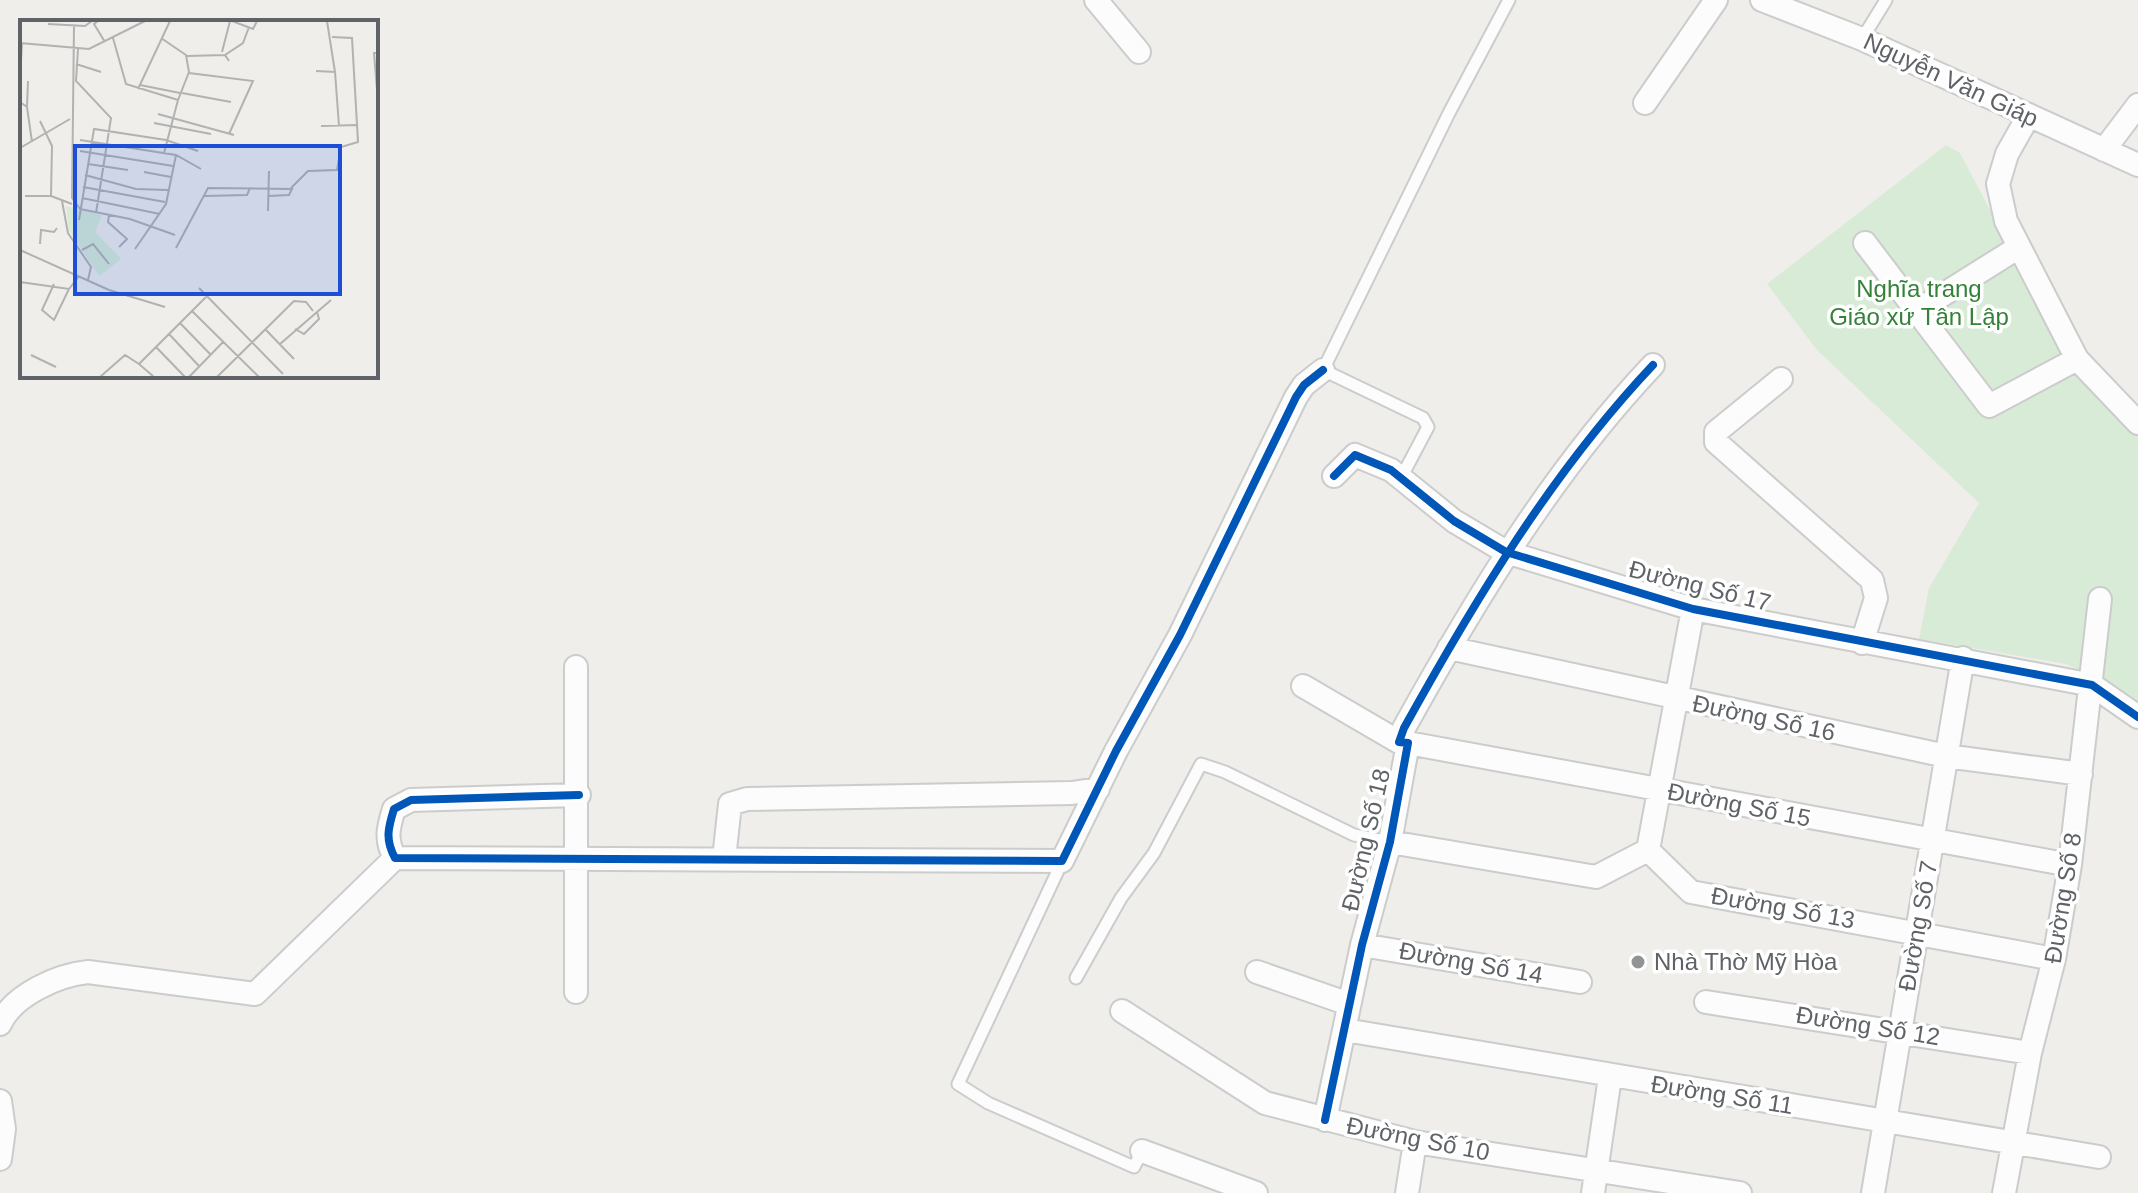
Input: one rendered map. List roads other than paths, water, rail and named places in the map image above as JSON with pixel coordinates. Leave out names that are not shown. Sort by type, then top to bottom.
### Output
[{"type":"street","points":[[1096,0],[1139,52]]},
{"type":"street","points":[[1645,103],[1716,0]]},
{"type":"street","name":"Nguyễn Văn Giáp","points":[[1762,0],[1862,39],[2138,165]]},
{"type":"street","points":[[2104,150],[2138,105]]},
{"type":"street","points":[[2029,115],[2007,154],[1998,184],[2006,221],[2077,359],[2138,423]]},
{"type":"street","points":[[1865,243],[1989,406],[2077,359]]},
{"type":"street","points":[[1917,311],[2019,247]]},
{"type":"street","name":"Đường Số 18","points":[[1325,1120],[1362,945],[1390,842],[1404,743],[1449,648],[1506,552],[1615,405],[1653,365]]},
{"type":"street","points":[[0,1024],[4,1015],[21,1000],[67,974],[88,972],[255,994],[395,858],[1062,861],[1180,635],[1296,397],[1304,385],[1323,370]]},
{"type":"street","points":[[1781,379],[1716,432],[1716,442],[1872,580],[1876,598],[1862,643]]},
{"type":"street","name":"Đường Số 17","points":[[1334,476],[1355,455],[1401,478],[1454,521],[1506,552],[1693,609],[2092,685]]},
{"type":"street","name":"Đường Số 8","points":[[2004,1193],[2030,1053],[2054,959],[2070,865],[2100,599]]},
{"type":"street","points":[[1390,842],[1596,877],[1648,850],[1693,609]]},
{"type":"street","name":"Đường Số 16","points":[[1449,648],[1487,654],[1675,700],[1946,756],[2081,774]]},
{"type":"street","name":"Đường Số 7","points":[[1873,1193],[1963,658]]},
{"type":"street","points":[[576,667],[579,795],[576,992]]},
{"type":"street","points":[[2092,685],[2138,717]]},
{"type":"street","name":"Đường Số 15","points":[[1303,686],[1404,743],[2070,865]]},
{"type":"street","points":[[724,859],[730,804],[747,799],[1072,793],[1098,789]]},
{"type":"street","points":[[395,858],[387,831],[394,809],[411,800],[579,795]]},
{"type":"street","name":"Đường Số 13","points":[[1648,850],[1691,892],[2054,959]]},
{"type":"street","name":"Đường Số 14","points":[[1362,945],[1580,982]]},
{"type":"street","points":[[1257,972],[1349,1004]]},
{"type":"street","name":"Đường Số 12","points":[[1706,1002],[1901,1030],[2030,1053]]},
{"type":"street","name":"Đường Số 10","points":[[1122,1011],[1265,1103],[1415,1142],[1740,1193]]},
{"type":"street","name":"Đường Số 11","points":[[1345,1030],[2099,1157]]},
{"type":"street","points":[[1593,1193],[1610,1077]]},
{"type":"street","points":[[0,1101],[4,1129],[0,1159]]},
{"type":"street","points":[[1407,1193],[1415,1142]]},
{"type":"street","points":[[1142,1151],[1256,1193]]},
{"type":"lane","points":[[1401,478],[1428,427],[1423,418],[1323,370],[1449,113],[1509,0]]},
{"type":"lane","points":[[1862,39],[1886,0]]},
{"type":"lane","points":[[1076,978],[1121,898],[1154,853],[1201,764],[1225,772],[1354,835],[1390,842]]},
{"type":"lane","points":[[1062,861],[958,1084],[960,1089],[1008,1113],[1134,1167],[1142,1151]]},
{"type":"place","name":"Nhà Thờ Mỹ Hòa","points":[[1638,962]]},
{"type":"park label","name":"Nghĩa trang Giáo xứ Tân Lập","points":[[1919,303]]}]
